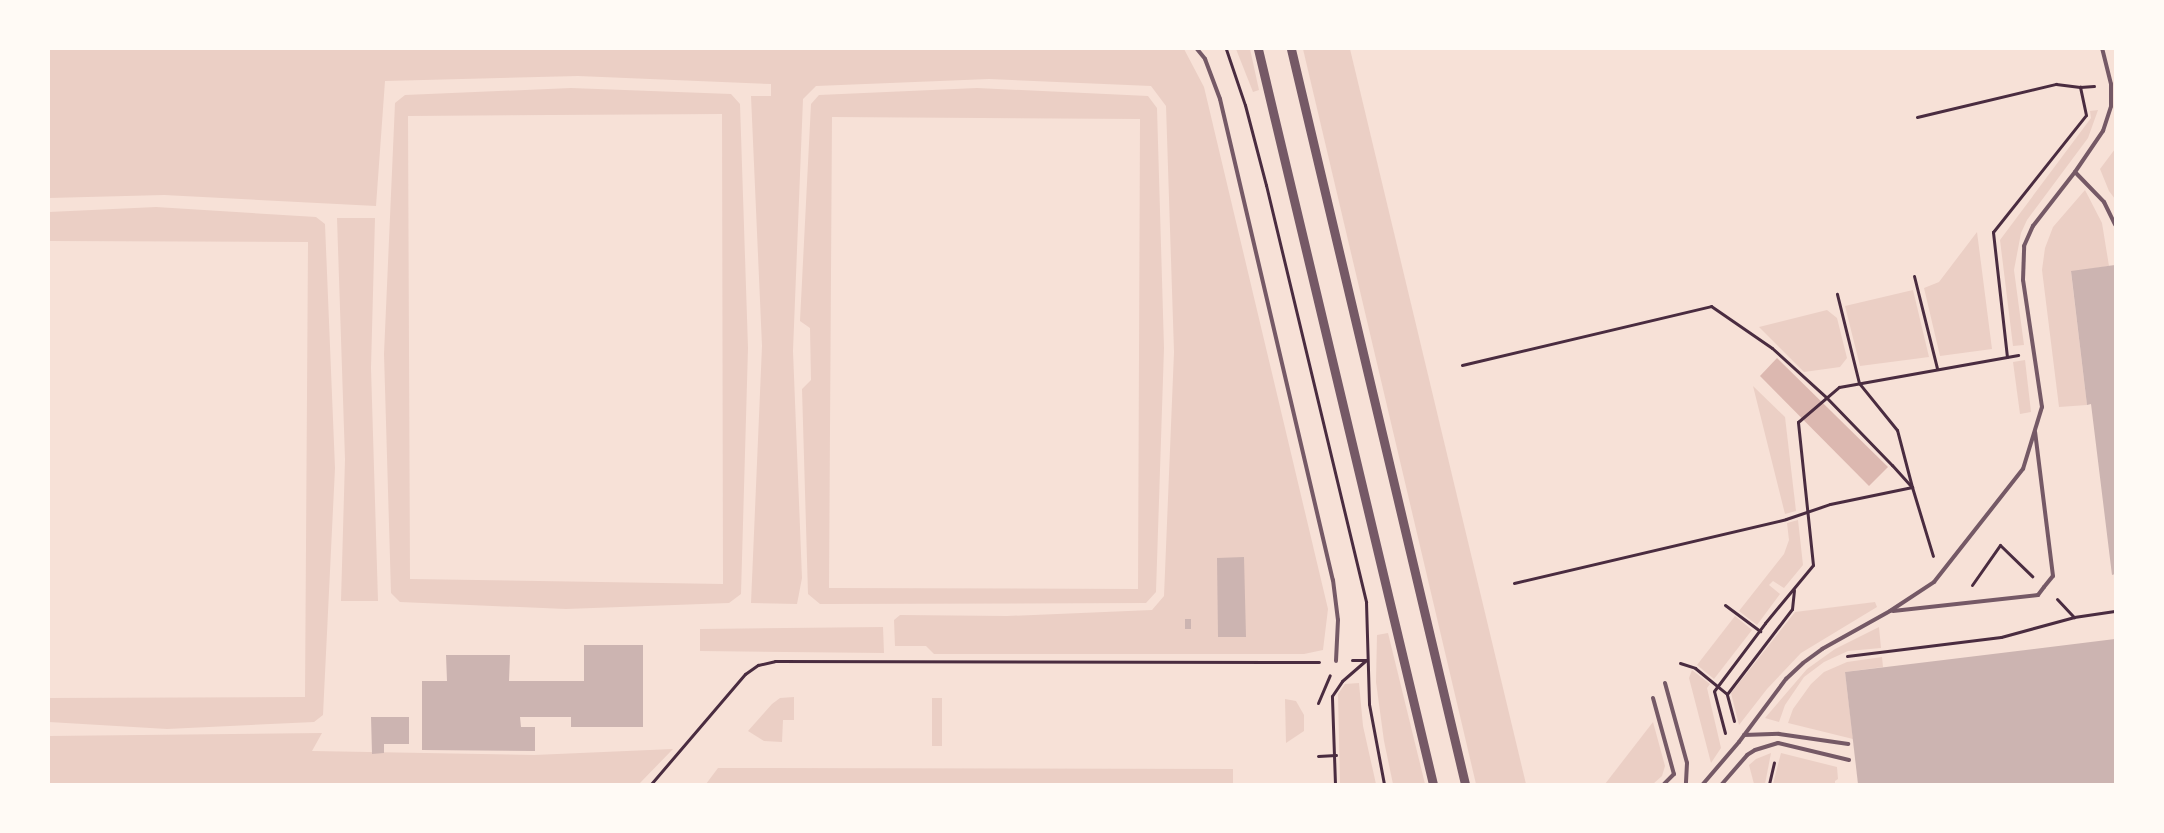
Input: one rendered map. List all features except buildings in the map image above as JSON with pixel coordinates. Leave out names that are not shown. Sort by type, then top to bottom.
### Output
[{"type":"street","points":[[1258,49],[1433,784]]},
{"type":"street","points":[[1291,49],[1465,784]]},
{"type":"lane","points":[[1197,49],[1205,59],[1220,99],[1333,580],[1338,620],[1336,661]]},
{"type":"lane","points":[[1703,784],[1739,742],[1786,679],[1803,663],[1822,650],[1890,612],[1934,582],[2023,469],[2042,407],[2023,280],[2024,246],[2033,226],[2076,172],[2103,131],[2111,106],[2111,84],[2102,49]]},
{"type":"lane","points":[[2076,172],[2104,202],[2115,225]]},
{"type":"lane","points":[[1890,612],[2038,595],[2053,576],[2035,430]]},
{"type":"lane","points":[[1666,683],[1687,763],[1686,783]]},
{"type":"lane","points":[[1653,698],[1674,774],[1664,784]]},
{"type":"lane","points":[[1744,735],[1779,734],[1848,744]]},
{"type":"lane","points":[[1722,784],[1747,756],[1755,750],[1778,743],[1849,760]]},
{"type":"path","points":[[1226,49],[1245,105],[1259,158],[1366,602],[1369,704],[1384,784]]},
{"type":"path","points":[[1917,117],[2056,84],[2080,87]]},
{"type":"path","points":[[1914,276],[1937,368]]},
{"type":"path","points":[[1837,294],[1859,383],[1897,430],[1933,556],[1967,591],[2000,545],[2074,617]]},
{"type":"path","points":[[1462,365],[1711,306],[1772,348],[1826,397],[1873,444],[1912,487]]},
{"type":"path","points":[[1730,753],[1714,691],[1813,565],[1798,422],[1839,386],[2007,356]]},
{"type":"path","points":[[1514,583],[1780,520],[1830,504],[1912,487]]},
{"type":"path","points":[[1727,694],[1792,609],[1794,590]]},
{"type":"path","points":[[1725,606],[1760,631]]},
{"type":"path","points":[[1839,659],[1847,656],[2001,637],[2074,617],[2115,611]]},
{"type":"path","points":[[651,784],[745,674],[758,665],[775,661],[1367,660]]},
{"type":"path","points":[[1336,784],[1332,696],[1342,680],[1367,660]]},
{"type":"path","points":[[1318,703],[1336,661]]},
{"type":"path","points":[[1680,663],[1695,668],[1727,694],[1739,742]]},
{"type":"path","points":[[1769,784],[1778,743]]},
{"type":"path","points":[[1318,756],[1336,755]]},
{"type":"shaded area","points":[[49,49],[1184,49],[1204,87],[1328,609],[1323,650],[1304,654],[934,654],[926,646],[895,646],[894,620],[900,615],[1007,616],[1152,610],[1164,596],[1174,352],[1166,106],[1151,86],[989,79],[816,86],[803,99],[793,351],[802,578],[797,604],[751,603],[762,346],[751,96],[771,96],[771,84],[578,76],[385,81],[376,206],[164,195],[49,198]]},
{"type":"shaded area","points":[[1236,49],[1250,49],[1259,90],[1253,92]]},
{"type":"shaded area","points":[[1303,49],[1350,49],[1526,784],[1476,784]]},
{"type":"shaded area","points":[[571,88],[731,94],[740,104],[748,348],[741,594],[729,603],[566,609],[400,602],[391,593],[384,354],[395,103],[405,95]],"holes":[[[722,114],[723,584],[410,579],[408,116]]]},
{"type":"shaded area","points":[[977,88],[1148,96],[1157,108],[1164,348],[1156,592],[1146,603],[820,604],[808,594],[802,389],[811,380],[810,328],[800,321],[811,104],[819,95]],"holes":[[[832,117],[1140,119],[1138,589],[829,588]]]},
{"type":"shaded area","points":[[2098,110],[2088,138],[2027,220],[2021,233],[2014,270],[2024,345],[2013,346],[2000,240],[2091,118],[2090,111]]},
{"type":"shaded area","points":[[2115,149],[2115,199],[2109,191],[2100,169]]},
{"type":"shaded area","points":[[2085,190],[2102,223],[2109,266],[2071,272],[2087,405],[2059,407],[2042,270],[2045,248],[2053,227]]},
{"type":"shaded area","points":[[156,207],[316,217],[325,224],[335,468],[323,715],[314,722],[167,729],[49,722],[49,698],[305,697],[308,242],[49,241],[49,212]]},
{"type":"shaded area","points":[[337,218],[375,218],[371,368],[378,601],[341,601],[345,459]]},
{"type":"shaded area","points":[[1977,232],[1992,349],[1940,356],[1924,288],[1939,282]]},
{"type":"shaded area","points":[[1913,290],[1929,357],[1860,366],[1845,306]]},
{"type":"shaded area","points":[[1827,310],[1837,318],[1847,358],[1840,367],[1804,372],[1759,327]]},
{"type":"shaded area","points":[[1777,358],[1888,467],[1869,486],[1760,376]]},
{"type":"shaded area","points":[[2025,360],[2031,412],[2020,414],[2013,362]]},
{"type":"shaded area","points":[[1753,386],[1785,417],[1796,511],[1785,514]]},
{"type":"shaded area","points":[[1798,520],[1803,565],[1784,588],[1773,581],[1769,585],[1780,594],[1757,625],[1739,611],[1784,554],[1789,540],[1787,523]]},
{"type":"shaded area","points":[[1875,602],[1877,607],[1801,653],[1767,689],[1739,725],[1731,693],[1795,612]]},
{"type":"shaded area","points":[[1735,616],[1752,630],[1714,679],[1697,665]]},
{"type":"shaded area","points":[[883,627],[884,653],[700,651],[700,629]]},
{"type":"shaded area","points":[[1879,627],[1881,648],[1848,651],[1824,662],[1804,677],[1785,705],[1779,722],[1765,718],[1807,669],[1835,649]]},
{"type":"shaded area","points":[[1388,633],[1425,784],[1393,784],[1384,741],[1376,682],[1377,635]]},
{"type":"shaded area","points":[[1882,657],[1883,667],[1845,672],[1853,739],[1788,723],[1793,709],[1811,684],[1824,672],[1847,662]]},
{"type":"shaded area","points":[[1692,670],[1710,684],[1707,688],[1721,748],[1711,763],[1689,678]]},
{"type":"shaded area","points":[[1359,683],[1363,726],[1376,784],[1340,784],[1338,694],[1345,684]]},
{"type":"shaded area","points":[[794,697],[794,720],[783,720],[782,742],[764,741],[748,731],[772,704],[780,698]]},
{"type":"shaded area","points":[[932,698],[942,698],[942,746],[932,746]]},
{"type":"shaded area","points":[[1285,699],[1296,701],[1304,715],[1304,731],[1286,743]]},
{"type":"shaded area","points":[[1653,722],[1665,766],[1662,776],[1653,784],[1605,784]]},
{"type":"shaded area","points":[[322,733],[312,751],[534,755],[673,749],[639,784],[49,784],[49,736]]},
{"type":"shaded area","points":[[1771,753],[1765,784],[1754,784],[1749,765],[1756,759]]},
{"type":"shaded area","points":[[1781,753],[1837,767],[1838,779],[1835,781],[1835,784],[1773,784]]},
{"type":"shaded area","points":[[718,768],[1233,769],[1233,784],[706,784]]}]
